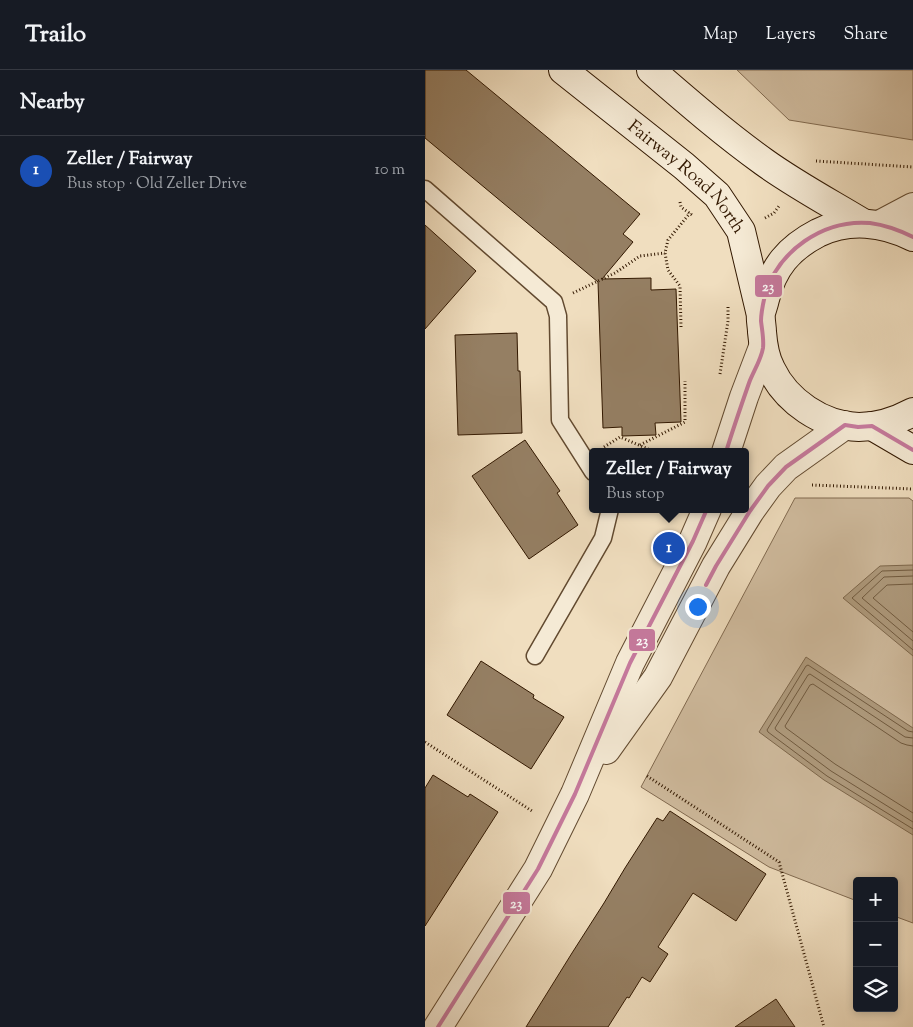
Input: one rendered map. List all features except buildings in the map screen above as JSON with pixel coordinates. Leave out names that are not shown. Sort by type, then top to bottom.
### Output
[{"type":"street","name":"Fairway Road North","points":[[563,70],[684,166],[717,195],[741,231],[761,315]]},
{"type":"street","points":[[651,70],[725,133],[764,162],[794,182],[871,224]]},
{"type":"street","points":[[871,224],[913,207]]},
{"type":"street","points":[[913,237],[898,230],[871,224],[843,225],[825,230],[807,239],[792,251],[779,266],[769,284],[761,315],[763,347],[770,369],[783,388],[806,410],[822,418],[857,427],[872,426],[897,420],[913,412]]},
{"type":"street","points":[[727,448],[763,347]]},
{"type":"street","points":[[749,513],[767,486],[786,467],[845,425]]},
{"type":"street","points":[[872,426],[913,450]]},
{"type":"street","points":[[438,1027],[538,869],[575,794],[630,663],[693,541],[705,513]]},
{"type":"street","points":[[575,794],[658,676],[716,566],[749,513]]},
{"type":"lane","points":[[425,189],[554,302],[558,316],[560,420],[589,466]]},
{"type":"lane","points":[[535,656],[603,538],[609,513]]},
{"type":"path","points":[[808,160],[913,166]]},
{"type":"path","points":[[758,222],[774,213],[784,200]]},
{"type":"path","points":[[681,327],[680,286],[668,270],[665,253],[668,240],[690,213]]},
{"type":"path","points":[[554,302],[615,274],[640,256],[665,253]]},
{"type":"path","points":[[719,378],[728,321],[727,303]]},
{"type":"path","points":[[640,445],[685,422],[685,382]]},
{"type":"path","points":[[602,448],[620,437],[646,448]]},
{"type":"path","points":[[808,485],[913,489]]},
{"type":"path","points":[[425,742],[532,812]]},
{"type":"path","points":[[647,776],[779,862],[824,1027]]},
{"type":"shaded area","points":[[737,70],[913,70],[913,140],[789,120]]},
{"type":"shaded area","points":[[795,498],[909,498],[913,501],[913,923],[898,917],[898,877],[853,877],[853,899],[769,867],[641,787]]},
{"type":"water","points":[[913,565],[913,656],[843,598],[880,566]]},
{"type":"water","points":[[806,657],[913,728],[913,835],[824,780],[759,732]]},
{"type":"transit line","name":"23","points":[[727,448],[749,383],[762,352],[761,314],[771,279],[780,265],[805,241],[820,232],[836,226],[870,223],[892,228],[913,237]]},
{"type":"transit line","name":"23","points":[[749,513],[768,486],[786,467],[845,425],[858,427],[872,426],[913,450]]},
{"type":"transit line","name":"23","points":[[438,1027],[538,869],[575,794],[630,663],[693,541],[705,513]]},
{"type":"transit line","name":"23","points":[[706,585],[749,513]]},
{"type":"place","name":"Zeller / Fairway","points":[[669,548]]}]
